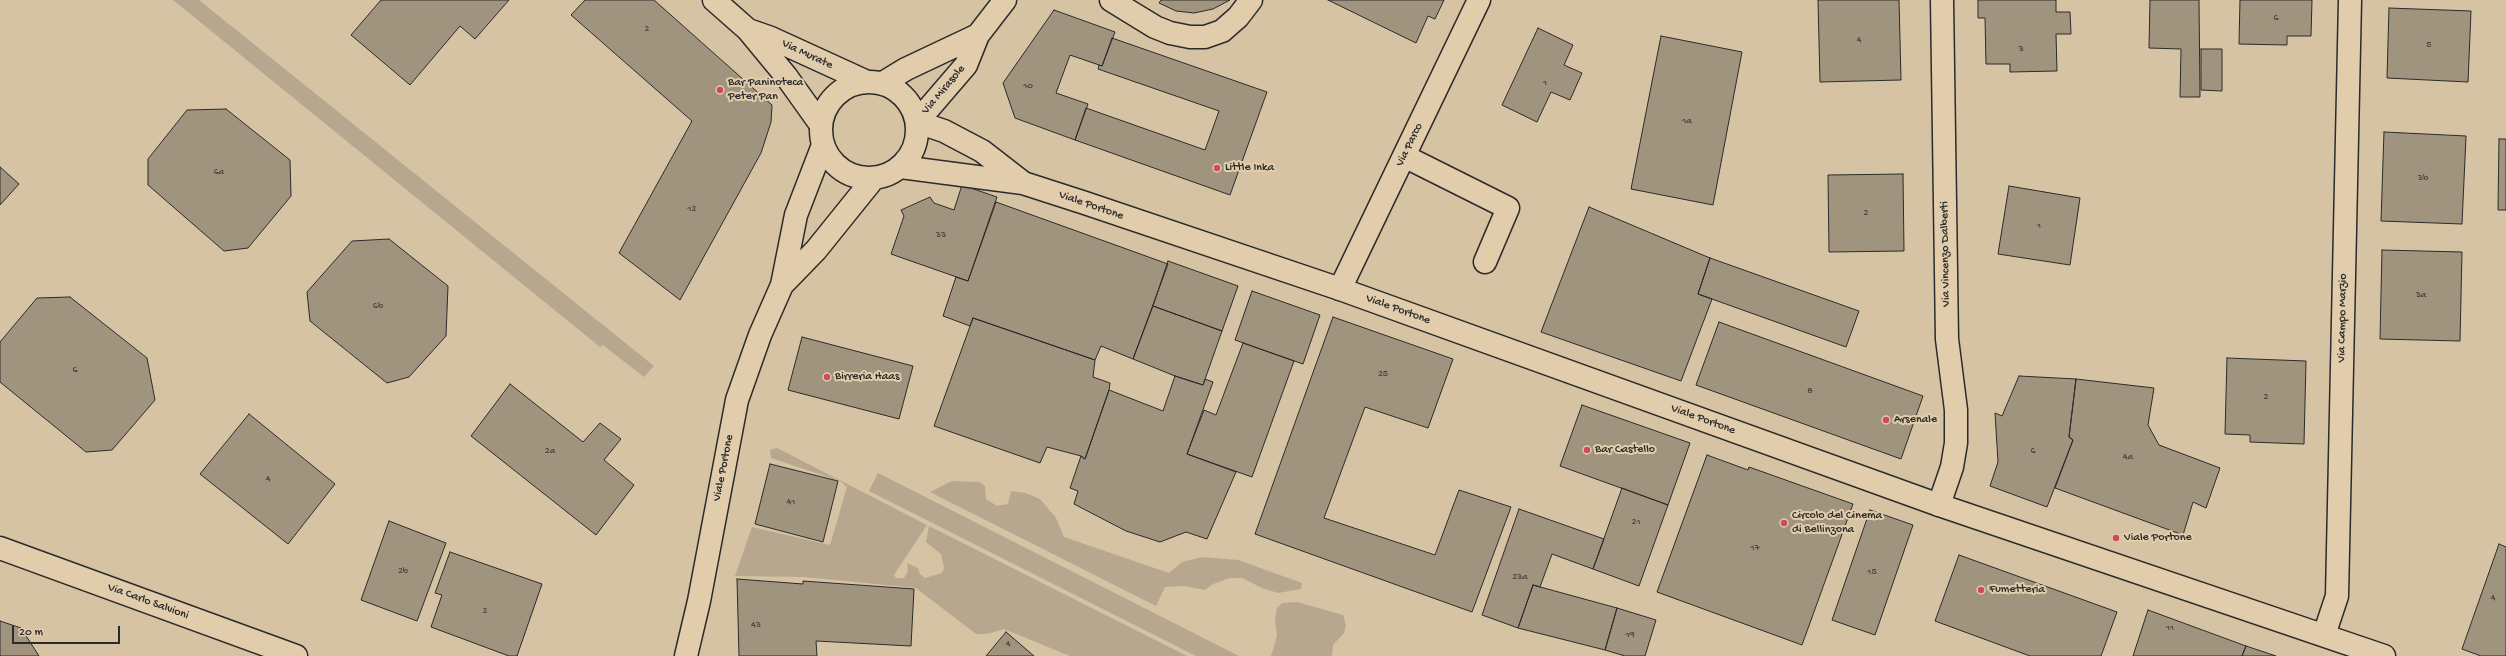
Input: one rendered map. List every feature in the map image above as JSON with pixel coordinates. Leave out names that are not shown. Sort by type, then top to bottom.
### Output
[{"type":"main road","name":"Via Murate","points":[[714,0],[748,30],[786,76],[822,135]]},
{"type":"main road","name":"Via Mirasole","points":[[917,122],[966,65],[978,35],[1005,0]]},
{"type":"main road","points":[[1111,0],[1154,27],[1170,33],[1190,37],[1205,36],[1222,31],[1238,17],[1251,0]]},
{"type":"main road","name":"Via Parco","points":[[1340,290],[1479,0]]},
{"type":"main road","name":"Via Vincenzo Dalberti","points":[[1939,505],[1952,467],[1956,443],[1956,410],[1947,339],[1942,0]]},
{"type":"main road","name":"Via Campo Marzio","points":[[2324,635],[2337,596],[2350,0]]},
{"type":"main road","name":"Via Murate","points":[[748,30],[771,38],[874,82]]},
{"type":"main road","name":"Via Mirasole","points":[[874,82],[906,69],[978,35]]},
{"type":"main road","points":[[874,82],[902,94],[914,111],[917,122],[915,147],[901,167],[888,174],[874,178],[848,173],[837,166],[822,135],[826,107],[834,97],[844,88],[874,82]]},
{"type":"main road","name":"Viale Portone","points":[[917,122],[944,131],[982,151],[1023,183]]},
{"type":"main road","name":"Viale Portone","points":[[686,656],[699,601],[737,400],[760,335],[782,286],[796,215],[822,135]]},
{"type":"main road","points":[[1404,156],[1508,208],[1485,262]]},
{"type":"main road","name":"Viale Portone","points":[[901,167],[1023,183],[1340,290],[1939,505],[2384,656]]},
{"type":"main road","name":"Viale Portone","points":[[782,286],[816,250],[874,178]]},
{"type":"main road","name":"Via Carlo Salvioni","points":[[0,548],[296,656]]},
{"type":"shaded area","points":[[173,0],[199,0],[654,366],[644,377],[603,345],[600,347]]},
{"type":"shaded area","points":[[777,448],[927,525],[894,575],[896,578],[904,578],[908,571],[907,563],[918,568],[920,574],[925,578],[942,573],[944,568],[941,554],[926,542],[929,526],[1187,656],[1070,656],[1004,629],[987,634],[976,634],[916,588],[804,577],[735,576],[752,527],[830,545],[847,487],[840,481],[771,458],[770,450]]},
{"type":"shaded area","points":[[878,473],[1239,656],[1196,656],[869,491]]},
{"type":"shaded area","points":[[952,481],[980,482],[985,486],[986,499],[997,506],[1008,504],[1011,491],[1025,493],[1040,499],[1056,518],[1064,537],[1169,573],[1182,562],[1202,557],[1238,560],[1302,583],[1301,589],[1278,593],[1262,588],[1242,578],[1230,578],[1213,584],[1205,590],[1184,586],[1165,587],[1156,606],[930,492]]},
{"type":"shaded area","points":[[1297,602],[1343,615],[1346,625],[1344,633],[1333,645],[1332,656],[1271,656],[1277,636],[1275,619],[1277,608],[1282,603]]},
{"type":"building","points":[[381,0],[509,0],[475,39],[460,26],[410,85],[351,35]]},
{"type":"building","points":[[585,0],[654,0],[772,105],[771,122],[761,153],[680,300],[619,253],[692,121],[571,15]]},
{"type":"building","points":[[1161,0],[1230,0],[1213,9],[1194,13],[1176,11],[1159,3]]},
{"type":"building","points":[[1328,0],[1444,0],[1435,19],[1428,16],[1416,43]]},
{"type":"building","points":[[1818,0],[1899,0],[1901,80],[1820,82]]},
{"type":"building","points":[[1978,0],[2056,0],[2056,12],[2070,12],[2071,34],[2056,34],[2057,71],[2010,72],[2010,64],[1986,64],[1985,18],[1978,18]]},
{"type":"building","points":[[2150,0],[2199,0],[2200,97],[2180,97],[2181,49],[2149,48]]},
{"type":"building","points":[[2240,0],[2312,0],[2311,36],[2287,36],[2287,45],[2239,44]]},
{"type":"building","points":[[2389,8],[2471,11],[2468,82],[2387,78]]},
{"type":"building","points":[[1054,10],[1115,32],[1102,66],[1070,55],[1056,93],[1088,104],[1075,140],[1015,118],[1003,83]]},
{"type":"building","points":[[1538,28],[1573,45],[1564,65],[1582,73],[1570,100],[1551,92],[1537,122],[1502,105]]},
{"type":"building","points":[[1661,36],[1742,52],[1713,205],[1631,189]]},
{"type":"building","points":[[1112,38],[1267,92],[1230,195],[1075,140],[1086,108],[1205,150],[1219,111],[1098,69],[1099,65],[1102,66]]},
{"type":"building","points":[[2201,49],[2222,49],[2222,91],[2201,90]]},
{"type":"building","points":[[226,109],[290,160],[291,196],[248,248],[224,251],[148,185],[148,159],[187,110]]},
{"type":"building","points":[[2384,132],[2466,136],[2462,224],[2381,221]]},
{"type":"building","points":[[2499,139],[2506,139],[2506,210],[2498,210]]},
{"type":"building","points":[[0,167],[19,184],[0,205]]},
{"type":"building","points":[[1903,174],[1904,251],[1829,252],[1828,175]]},
{"type":"building","points":[[962,185],[997,197],[968,281],[891,254],[904,216],[901,210],[930,197],[934,203],[954,210]]},
{"type":"building","points":[[2009,186],[2080,198],[2070,265],[1998,254]]},
{"type":"building","points":[[996,202],[1168,264],[1133,359],[1101,346],[1095,360],[973,318],[970,326],[943,316],[956,277],[968,281]]},
{"type":"building","points":[[1589,207],[1710,258],[1698,294],[1712,299],[1681,381],[1541,332]]},
{"type":"building","points":[[389,239],[448,286],[446,336],[409,377],[387,383],[310,321],[307,292],[352,241]]},
{"type":"building","points":[[2382,250],[2462,252],[2460,341],[2380,339]]},
{"type":"building","points":[[1710,258],[1859,311],[1846,347],[1698,294]]},
{"type":"building","points":[[1168,261],[1238,286],[1222,331],[1153,306]]},
{"type":"building","points":[[1252,291],[1320,315],[1303,364],[1235,340]]},
{"type":"building","points":[[70,297],[147,358],[155,400],[112,450],[86,452],[0,382],[0,342],[37,298]]},
{"type":"building","points":[[1153,306],[1222,331],[1203,385],[1175,376],[1133,359]]},
{"type":"building","points":[[1333,317],[1453,359],[1428,428],[1365,407],[1324,518],[1435,555],[1459,490],[1511,507],[1472,612],[1255,534]]},
{"type":"building","points":[[973,318],[1095,360],[1093,377],[1110,383],[1109,390],[1085,459],[1081,456],[1047,447],[1040,463],[934,426]]},
{"type":"building","points":[[1719,322],[1923,396],[1901,459],[1696,385]]},
{"type":"building","points":[[802,337],[913,366],[899,419],[788,390]]},
{"type":"building","points":[[1243,343],[1294,361],[1252,477],[1187,454],[1204,410],[1216,415]]},
{"type":"building","points":[[2227,358],[2306,361],[2304,444],[2250,442],[2250,435],[2225,434]]},
{"type":"building","points":[[1175,376],[1203,385],[1205,379],[1213,382],[1187,454],[1236,472],[1207,539],[1186,532],[1160,542],[1126,531],[1074,504],[1078,491],[1070,488],[1081,456],[1085,459],[1109,390],[1163,411]]},
{"type":"building","points":[[2019,376],[2076,379],[2069,437],[2073,440],[2047,507],[1990,486],[1998,462],[1995,413],[2002,416]]},
{"type":"building","points":[[2076,379],[2154,388],[2148,425],[2159,445],[2220,468],[2206,508],[2193,502],[2183,535],[2055,488],[2073,440],[2069,437]]},
{"type":"building","points":[[510,384],[583,442],[600,423],[621,439],[604,460],[634,485],[596,535],[471,436]]},
{"type":"building","points":[[1582,405],[1690,443],[1668,505],[1560,466]]},
{"type":"building","points":[[249,414],[335,484],[288,544],[200,474]]},
{"type":"building","points":[[1707,455],[1748,470],[1749,467],[1853,504],[1802,645],[1657,592]]},
{"type":"building","points":[[770,464],[838,481],[823,542],[755,524]]},
{"type":"building","points":[[1622,488],[1668,505],[1639,586],[1593,569]]},
{"type":"building","points":[[1519,509],[1604,539],[1593,569],[1552,554],[1540,587],[1533,585],[1518,628],[1482,615]]},
{"type":"building","points":[[1870,510],[1913,525],[1875,635],[1832,620]]},
{"type":"building","points":[[389,521],[446,543],[417,621],[361,600]]},
{"type":"building","points":[[2499,544],[2506,547],[2506,656],[2481,656],[2462,649]]},
{"type":"building","points":[[450,552],[542,584],[517,656],[509,656],[431,627],[442,595],[435,593]]},
{"type":"building","points":[[1959,555],[2117,612],[2101,656],[2030,656],[1935,621]]},
{"type":"building","points":[[737,579],[803,584],[803,581],[914,589],[911,646],[816,641],[817,656],[739,656]]},
{"type":"building","points":[[1533,585],[1617,608],[1605,650],[1518,628]]},
{"type":"building","points":[[1617,608],[1656,620],[1645,656],[1625,656],[1605,650]]},
{"type":"building","points":[[2148,610],[2246,646],[2242,656],[2133,656]]},
{"type":"building","points":[[0,621],[21,628],[39,656],[0,656]]},
{"type":"building","points":[[1006,632],[1034,656],[986,656]]},
{"type":"building","points":[[2246,646],[2276,656],[2242,656]]},
{"type":"place","name":"Bar Paninoteca Peter Pan","points":[[720,90]]},
{"type":"place","name":"Little Inka","points":[[1217,168]]},
{"type":"place","name":"Birreria Haas","points":[[827,377]]},
{"type":"place","name":"Arsenale","points":[[1886,420]]},
{"type":"place","name":"Bar Castello","points":[[1587,450]]},
{"type":"place","name":"Circolo del Cinema di Bellinzona","points":[[1784,523]]},
{"type":"place","name":"Viale Portone","points":[[2116,538]]},
{"type":"place","name":"Fumetteria","points":[[1981,590]]}]
